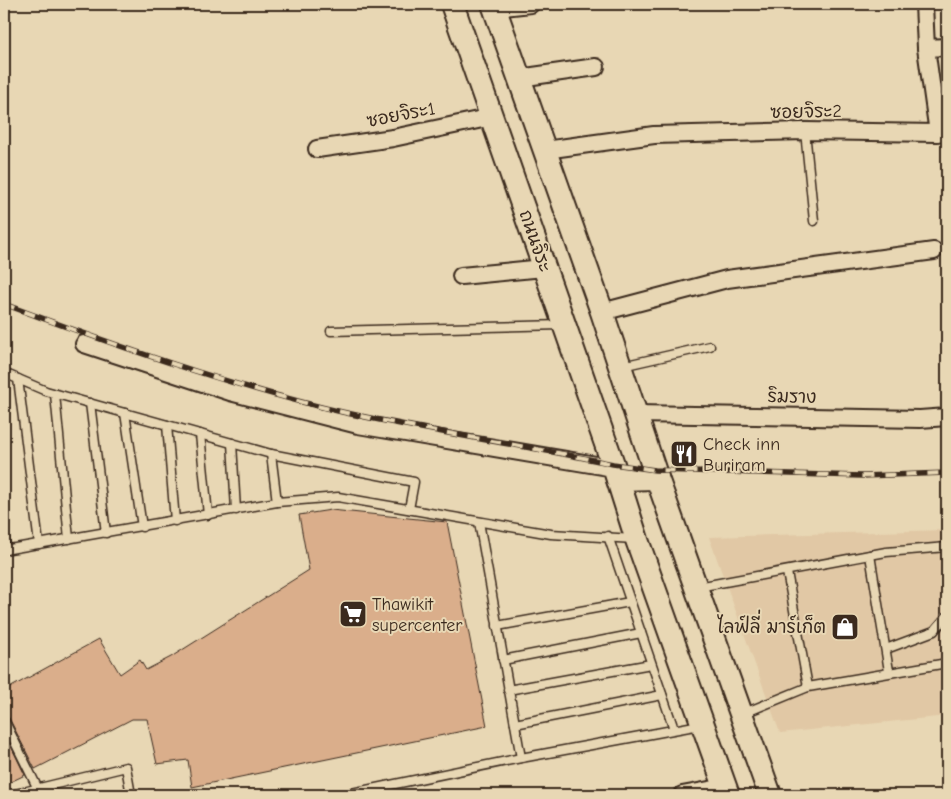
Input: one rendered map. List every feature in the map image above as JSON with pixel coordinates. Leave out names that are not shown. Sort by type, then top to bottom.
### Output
[{"type":"main road","name":"ถนนจิระ","points":[[452,4],[616,473],[637,540],[704,724],[726,791]]},
{"type":"main road","points":[[494,6],[602,312],[657,478],[770,795]]},
{"type":"main road","points":[[616,473],[657,478]]},
{"type":"street","points":[[494,6],[531,4]]},
{"type":"street","name":"ซอยจิระ2","points":[[545,150],[654,135],[805,131],[938,133],[926,48],[924,4]]},
{"type":"street","points":[[926,48],[947,47]]},
{"type":"street","points":[[519,78],[596,67]]},
{"type":"street","name":"ซอยจิระ1","points":[[317,149],[392,138],[492,117]]},
{"type":"street","points":[[602,312],[727,279],[934,251]]},
{"type":"street","points":[[461,276],[544,268]]},
{"type":"street","points":[[84,344],[230,392],[358,425],[616,473]]},
{"type":"street","name":"ริมราง","points":[[635,414],[920,419],[947,417]]},
{"type":"street","points":[[682,795],[726,791]]},
{"type":"lane","points":[[805,131],[814,221]]},
{"type":"lane","points":[[331,331],[564,325]]},
{"type":"lane","points":[[620,366],[710,346]]},
{"type":"lane","points":[[4,373],[55,394],[271,454],[414,482],[409,509]]},
{"type":"lane","points":[[18,379],[39,544]]},
{"type":"lane","points":[[55,394],[70,539]]},
{"type":"lane","points":[[90,403],[106,533]]},
{"type":"lane","points":[[125,413],[142,527]]},
{"type":"lane","points":[[167,425],[175,521]]},
{"type":"lane","points":[[200,434],[208,515]]},
{"type":"lane","points":[[232,443],[236,510]]},
{"type":"lane","points":[[271,454],[277,502]]},
{"type":"lane","points":[[4,536],[5,550],[277,502],[338,497],[551,534],[608,536],[637,540]]},
{"type":"lane","points":[[479,522],[521,758]]},
{"type":"lane","points":[[608,536],[674,729]]},
{"type":"lane","points":[[696,588],[870,555],[947,547]]},
{"type":"lane","points":[[870,555],[889,671]]},
{"type":"lane","points":[[787,572],[808,687]]},
{"type":"lane","points":[[498,626],[630,602]]},
{"type":"lane","points":[[886,649],[934,631],[947,616]]},
{"type":"lane","points":[[503,660],[641,633]]},
{"type":"lane","points":[[740,715],[808,687],[889,671],[947,663]]},
{"type":"lane","points":[[508,690],[651,664]]},
{"type":"lane","points":[[515,724],[662,694]]},
{"type":"lane","points":[[4,720],[38,789]]},
{"type":"lane","points":[[342,795],[521,758],[704,724]]},
{"type":"lane","points":[[11,795],[126,767],[131,795]]},
{"type":"shaded area","name":"ไลฟ์ลี่ มาร์เก็ต","points":[[947,530],[947,716],[780,733],[709,537]]},
{"type":"building","name":"Thawikit supercenter","points":[[331,510],[447,522],[487,726],[192,787],[188,760],[157,764],[147,719],[132,719],[35,769],[9,718],[4,714],[4,691],[99,639],[120,674],[140,660],[146,670],[171,657],[309,570],[299,515]]},
{"type":"building","points":[[4,732],[25,775],[4,785]]},
{"type":"railway","points":[[4,304],[171,363],[256,390],[342,412],[613,464],[655,470],[862,476],[947,473]]},
{"type":"place","name":"Check inn Buriram","points":[[684,454]]},
{"type":"place","name":"Thawikit supercenter","points":[[353,614]]},
{"type":"place","name":"ไลฟ์ลี่ มาร์เก็ต","points":[[845,627]]}]
